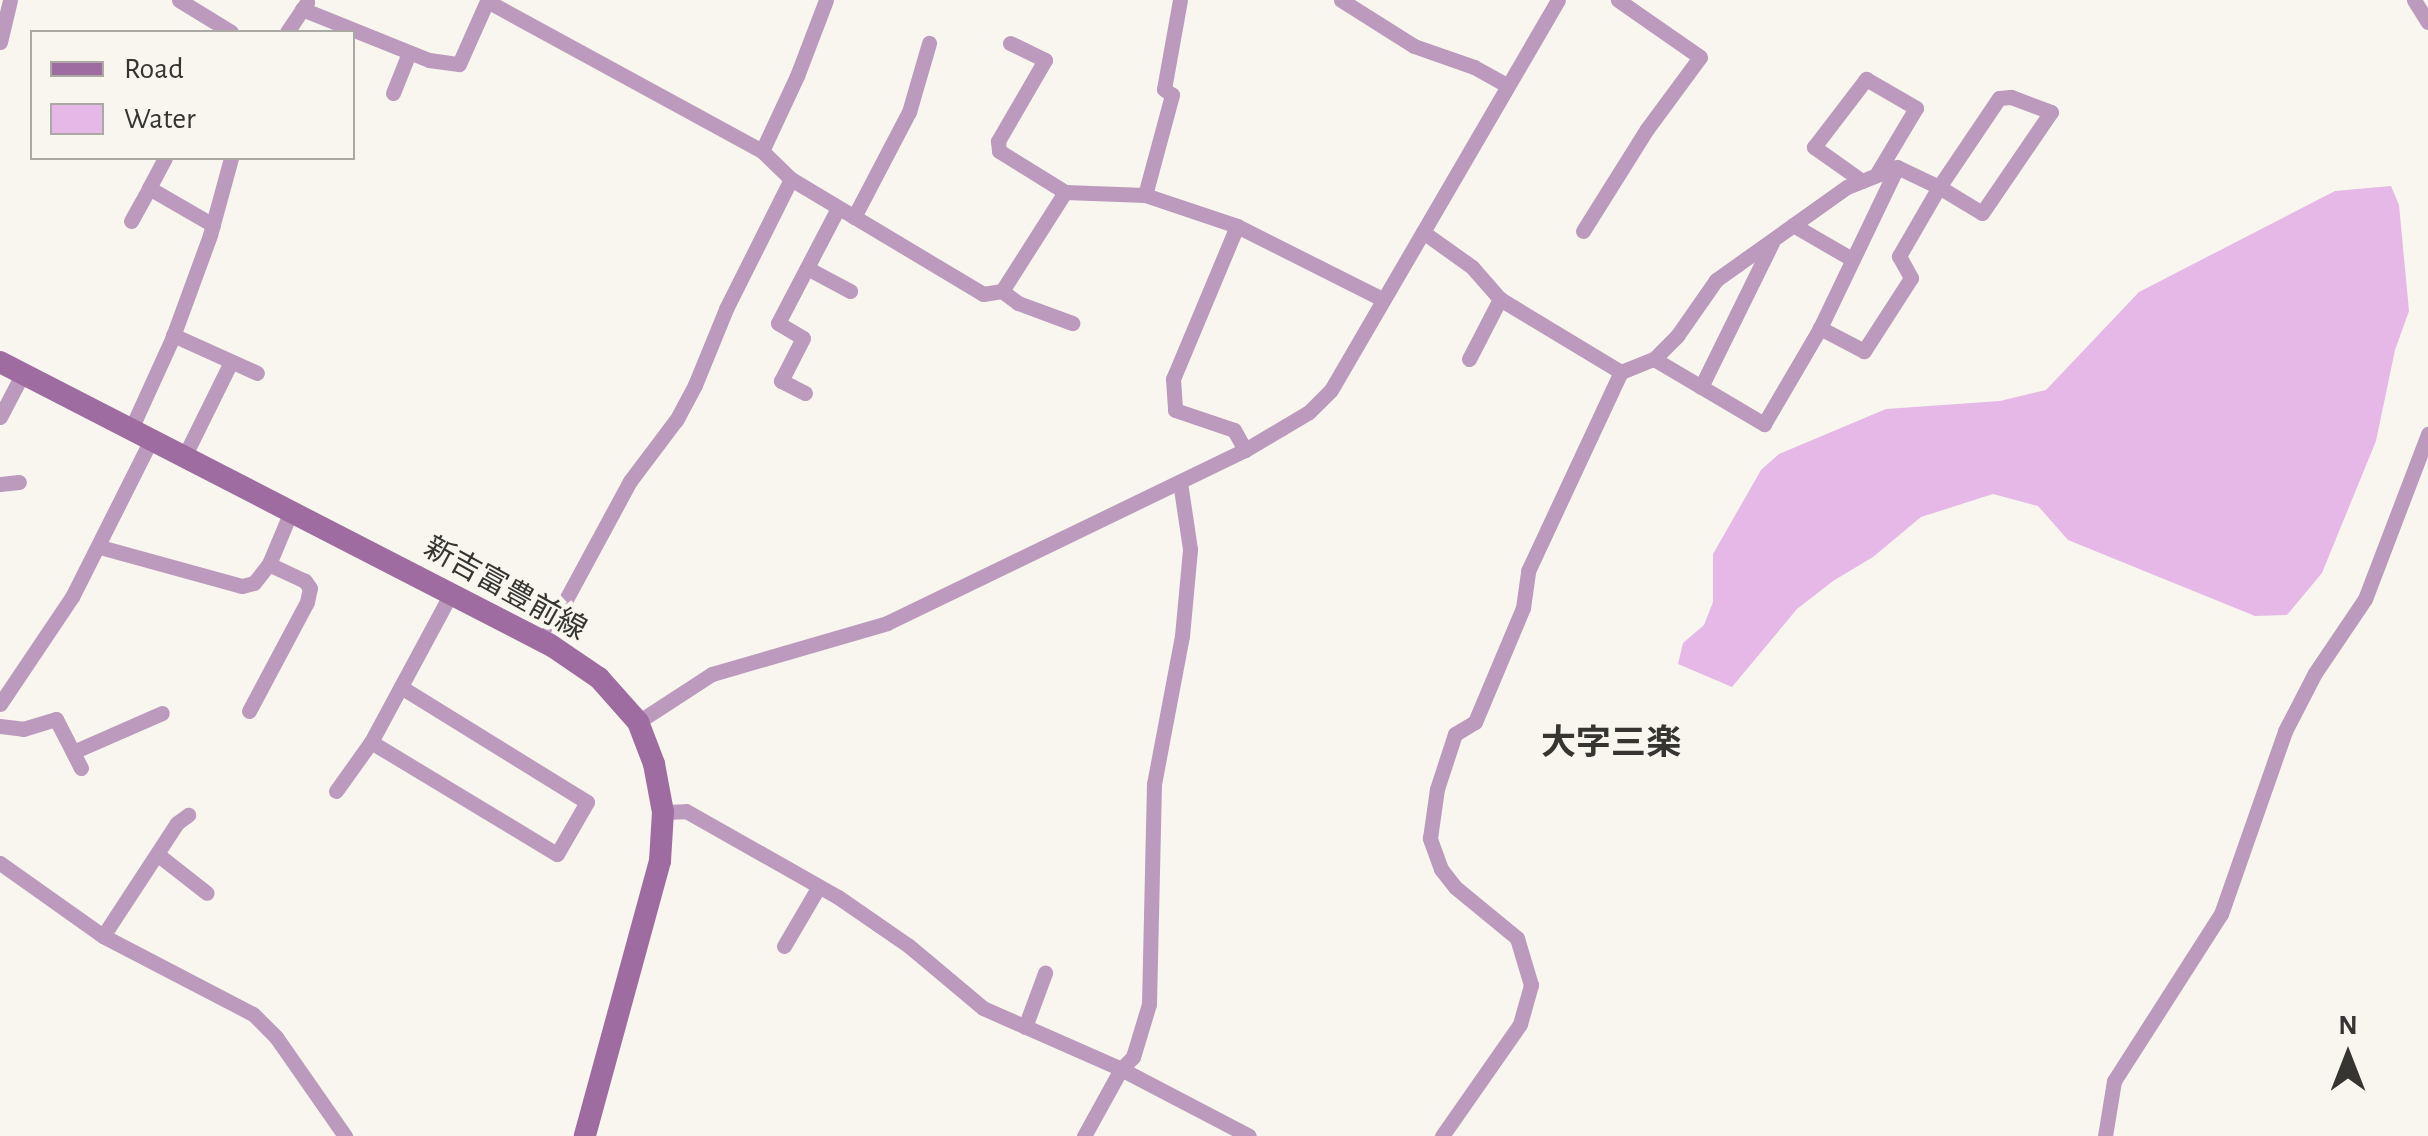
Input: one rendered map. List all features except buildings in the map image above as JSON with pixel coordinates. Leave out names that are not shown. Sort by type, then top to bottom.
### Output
[{"type":"main road","name":"新吉富豊前線","points":[[0,362],[543,642],[599,678],[638,722],[654,764],[663,812],[660,861],[584,1136]]},
{"type":"street","points":[[0,42],[10,0]]},
{"type":"street","points":[[179,0],[228,30]]},
{"type":"street","points":[[287,0],[428,60],[459,64],[487,2],[762,151],[792,179],[983,294],[1002,291],[1018,303],[1072,323]]},
{"type":"street","points":[[762,151],[798,76],[826,0]]},
{"type":"street","points":[[1144,195],[1172,95],[1164,88],[1180,0]]},
{"type":"street","points":[[1341,0],[1414,46],[1474,67],[1508,86]]},
{"type":"street","points":[[638,722],[712,674],[887,622],[1245,450],[1309,412],[1331,390],[1558,0]]},
{"type":"street","points":[[1583,231],[1647,129],[1700,57],[1618,0]]},
{"type":"street","points":[[2414,0],[2428,22]]},
{"type":"street","points":[[288,30],[303,8]]},
{"type":"street","points":[[1010,42],[1045,60],[998,141],[999,151],[1065,192],[1144,195],[1238,226],[1382,299]]},
{"type":"street","points":[[854,217],[909,112],[929,44]]},
{"type":"street","points":[[394,93],[409,52]]},
{"type":"street","points":[[1866,80],[1916,108],[1869,178],[1814,147],[1866,80]]},
{"type":"street","points":[[1442,1136],[1520,1024],[1531,985],[1517,938],[1455,887],[1441,869],[1430,838],[1437,790],[1454,734],[1475,722],[1523,608],[1528,571],[1621,372],[1654,359],[1677,336],[1716,280],[1869,178],[1897,167],[1939,187],[1982,213],[2052,112],[2011,97],[1999,98],[1939,187],[1899,256],[1911,278],[1864,351],[1820,328]]},
{"type":"street","points":[[131,221],[163,160]]},
{"type":"street","points":[[0,704],[100,547],[213,225],[230,160]]},
{"type":"street","points":[[1654,359],[1764,424],[1820,328],[1850,258],[1897,167]]},
{"type":"street","points":[[543,642],[630,481],[676,420],[696,385],[726,309],[792,179]]},
{"type":"street","points":[[149,188],[213,225]]},
{"type":"street","points":[[1002,291],[1065,192]]},
{"type":"street","points":[[805,393],[781,380],[803,338],[778,323],[838,208]]},
{"type":"street","points":[[1238,226],[1173,380],[1175,410],[1234,430],[1245,450]]},
{"type":"street","points":[[1793,226],[1850,258]]},
{"type":"street","points":[[1423,232],[1472,267],[1500,299],[1621,372]]},
{"type":"street","points":[[1702,387],[1772,242]]},
{"type":"street","points":[[807,268],[850,291]]},
{"type":"street","points":[[1469,359],[1500,299]]},
{"type":"street","points":[[173,335],[257,373]]},
{"type":"street","points":[[186,455],[232,362]]},
{"type":"street","points":[[0,417],[24,373]]},
{"type":"street","points":[[2105,1136],[2114,1081],[2221,914],[2285,732],[2314,673],[2366,599],[2428,434]]},
{"type":"street","points":[[0,484],[19,482]]},
{"type":"street","points":[[1084,1136],[1121,1068],[1133,1057],[1149,1004],[1154,784],[1182,636],[1190,549],[1180,482]]},
{"type":"street","points":[[100,547],[242,586],[254,583],[269,564],[292,510]]},
{"type":"street","points":[[249,711],[310,588],[305,581],[269,564]]},
{"type":"street","points":[[336,791],[371,742],[450,595]]},
{"type":"street","points":[[371,742],[556,854],[587,802],[401,687]]},
{"type":"street","points":[[73,752],[162,713]]},
{"type":"street","points":[[0,726],[23,729],[56,719],[81,768]]},
{"type":"street","points":[[663,812],[686,810],[819,886],[909,946],[983,1008],[1121,1068],[1248,1136]]},
{"type":"street","points":[[103,936],[177,823],[188,816]]},
{"type":"street","points":[[157,854],[207,892]]},
{"type":"street","points":[[0,863],[103,936],[253,1014],[276,1037],[345,1136]]},
{"type":"street","points":[[784,946],[819,886]]},
{"type":"street","points":[[1026,1027],[1045,973]]},
{"type":"water","points":[[2391,186],[2399,205],[2409,311],[2395,350],[2376,441],[2322,573],[2287,615],[2255,616],[2068,540],[2038,506],[1993,494],[1921,517],[1873,557],[1833,581],[1797,609],[1732,687],[1678,664],[1683,643],[1704,625],[1713,602],[1713,554],[1761,470],[1779,454],[1886,409],[2000,401],[2046,390],[2139,292],[2335,191]]},
{"type":"district","name":"大字三楽","points":[[1611,744]]}]
